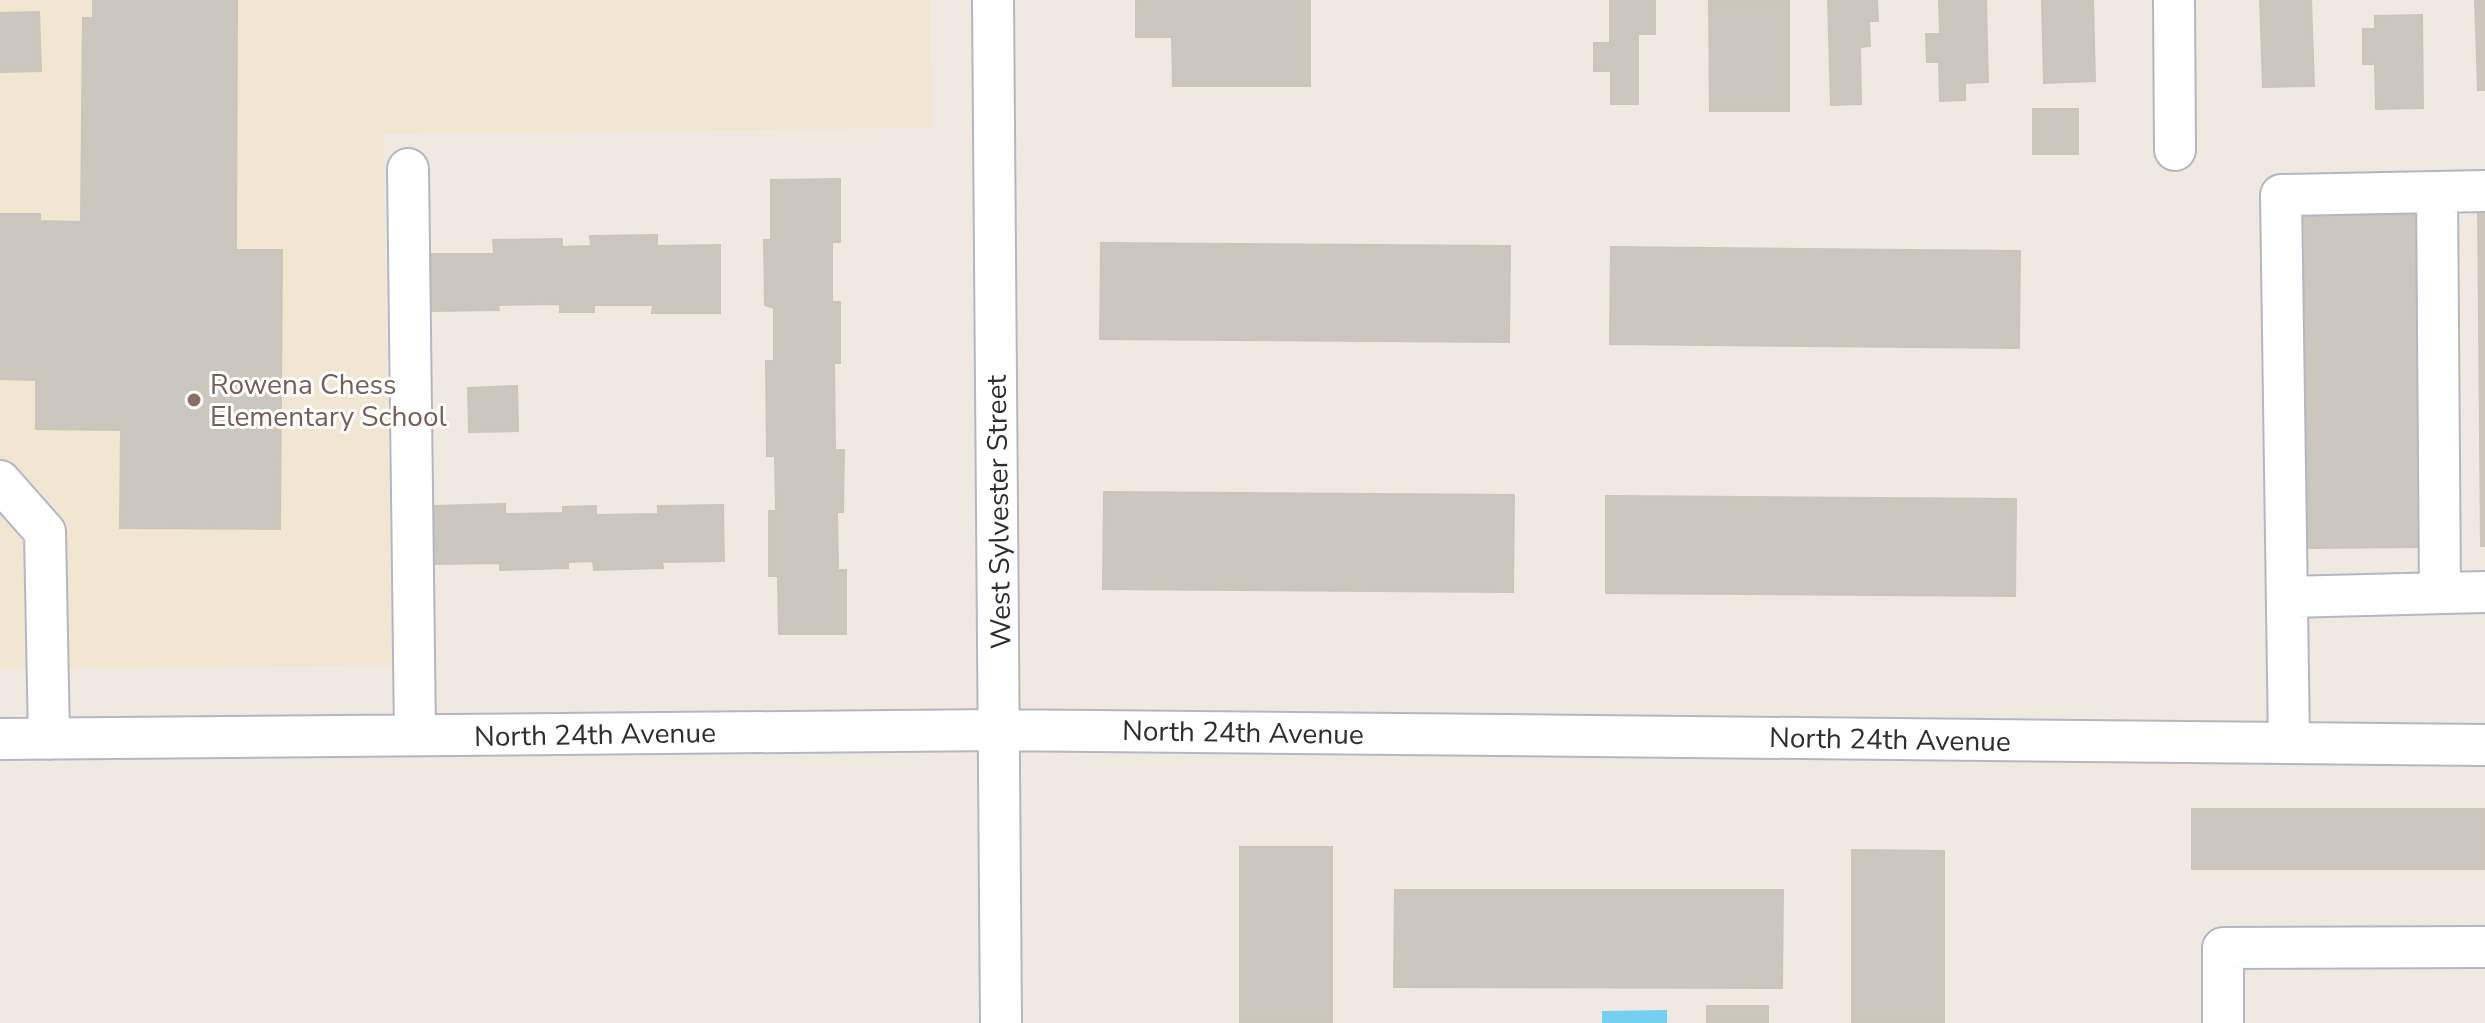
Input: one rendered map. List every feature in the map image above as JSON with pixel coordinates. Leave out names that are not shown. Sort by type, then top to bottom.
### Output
[{"type":"street","name":"West Sylvester Street","points":[[993,0],[1001,1023]]},
{"type":"street","points":[[2174,0],[2175,150]]},
{"type":"street","points":[[408,169],[415,735]]},
{"type":"street","points":[[2289,743],[2281,195],[2485,191]]},
{"type":"street","points":[[2437,192],[2440,593]]},
{"type":"street","points":[[0,481],[45,532],[49,739]]},
{"type":"street","points":[[2287,597],[2485,592]]},
{"type":"street","name":"North 24th Avenue","points":[[0,739],[999,730],[2485,745]]},
{"type":"street","points":[[2223,1023],[2223,948],[2485,947]]},
{"type":"shaded area","name":"Rowena Chess Elementary School","points":[[0,0],[930,0],[932,128],[383,134],[392,665],[0,669]]},
{"type":"water","points":[[1667,1010],[1667,1023],[1602,1023],[1602,1011]]},
{"type":"building","points":[[93,0],[237,0],[236,250],[282,250],[280,529],[120,528],[121,430],[36,429],[36,380],[0,379],[0,214],[40,214],[40,221],[81,222],[83,18],[93,18]]},
{"type":"building","points":[[1136,0],[1310,0],[1310,86],[1173,86],[1172,37],[1136,37]]},
{"type":"building","points":[[1610,0],[1655,0],[1655,34],[1638,34],[1638,104],[1611,104],[1611,71],[1594,71],[1594,43],[1610,43]]},
{"type":"building","points":[[1828,0],[1877,0],[1878,21],[1869,21],[1870,46],[1860,47],[1861,104],[1831,105]]},
{"type":"building","points":[[1939,0],[1986,0],[1988,82],[1965,83],[1965,100],[1940,101],[1939,62],[1927,62],[1926,34],[1940,34]]},
{"type":"building","points":[[2042,0],[2093,0],[2095,81],[2044,83]]},
{"type":"building","points":[[2260,0],[2311,0],[2314,86],[2263,87]]},
{"type":"building","points":[[2475,0],[2485,0],[2485,90],[2478,90]]},
{"type":"building","points":[[1709,1],[1789,1],[1789,111],[1710,111]]},
{"type":"building","points":[[39,12],[41,71],[0,72],[0,13]]},
{"type":"building","points":[[2422,15],[2423,108],[2376,109],[2375,64],[2363,64],[2363,29],[2375,29],[2375,16]]},
{"type":"building","points":[[2033,109],[2078,109],[2078,154],[2033,154]]},
{"type":"building","points":[[840,179],[840,242],[832,242],[832,302],[840,302],[840,363],[834,363],[835,450],[844,450],[843,512],[837,512],[838,570],[846,570],[846,634],[779,634],[778,576],[769,576],[769,511],[776,511],[775,456],[767,456],[766,361],[774,361],[774,308],[765,305],[764,240],[771,240],[771,180]]},
{"type":"building","points":[[2478,207],[2485,207],[2485,546],[2481,546]]},
{"type":"building","points":[[2417,208],[2421,547],[2308,548],[2304,209]]},
{"type":"building","points":[[657,235],[657,246],[720,245],[720,313],[652,313],[653,305],[594,305],[594,312],[560,312],[560,304],[498,305],[499,310],[432,311],[432,254],[494,254],[493,240],[562,239],[562,247],[591,246],[590,236]]},
{"type":"building","points":[[1101,243],[1510,246],[1509,342],[1100,339]]},
{"type":"building","points":[[1611,247],[2020,251],[2019,348],[1610,344]]},
{"type":"building","points":[[517,386],[518,431],[469,432],[468,388]]},
{"type":"building","points":[[1104,492],[1514,495],[1513,592],[1103,589]]},
{"type":"building","points":[[1606,496],[2016,499],[2015,596],[1606,593]]},
{"type":"building","points":[[505,504],[505,514],[563,513],[563,507],[596,506],[596,515],[658,514],[658,506],[723,505],[724,561],[662,562],[663,568],[594,570],[593,561],[568,562],[568,568],[500,570],[500,563],[434,564],[433,506]]},
{"type":"building","points":[[2192,809],[2485,809],[2485,869],[2192,869]]},
{"type":"building","points":[[1240,847],[1332,847],[1332,1023],[1240,1023]]},
{"type":"building","points":[[1852,850],[1944,851],[1944,1023],[1852,1023]]},
{"type":"building","points":[[1395,890],[1783,890],[1782,988],[1394,987]]},
{"type":"building","points":[[1707,1006],[1768,1006],[1768,1023],[1707,1023]]},
{"type":"place","name":"Rowena Chess Elementary School","points":[[194,400]]}]
